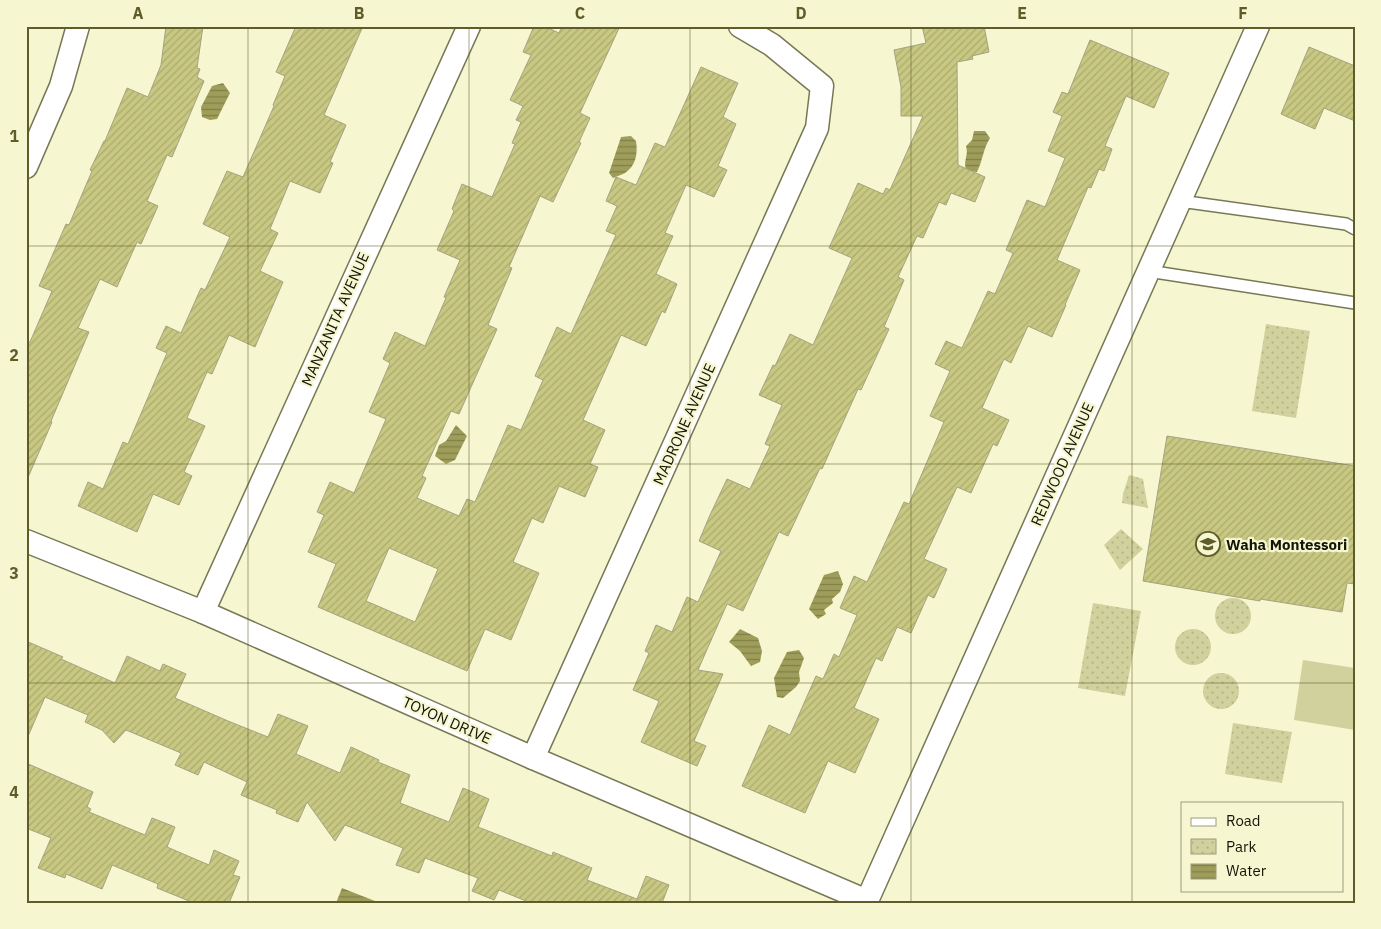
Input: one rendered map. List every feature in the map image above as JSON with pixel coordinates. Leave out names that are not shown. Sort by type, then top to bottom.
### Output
[{"type":"street","points":[[26,167],[61,86],[78,26]]},
{"type":"street","name":"MANZANITA AVENUE","points":[[203,612],[468,26]]},
{"type":"street","name":"MADRONE AVENUE","points":[[533,758],[817,128],[822,86],[772,45],[740,26]]},
{"type":"street","name":"REDWOOD AVENUE","points":[[867,902],[1258,26]]},
{"type":"street","name":"TOYON DRIVE","points":[[26,542],[203,612],[533,758],[867,902]]},
{"type":"lane","points":[[1180,202],[1346,224],[1355,229]]},
{"type":"lane","points":[[1148,271],[1355,303]]},
{"type":"green space","points":[[1266,324],[1310,331],[1296,418],[1252,411]]},
{"type":"green space","points":[[1129,475],[1143,479],[1148,508],[1122,503]]},
{"type":"green space","points":[[1121,529],[1143,549],[1120,570],[1104,545]]},
{"type":"green space","points":[[1233,598],[1240,599],[1246,603],[1250,609],[1250,623],[1246,629],[1240,633],[1233,634],[1226,633],[1220,629],[1216,623],[1215,616],[1216,609],[1220,603],[1226,599]]},
{"type":"green space","points":[[1093,603],[1141,611],[1125,696],[1078,688]]},
{"type":"green space","points":[[1193,629],[1200,630],[1206,634],[1210,640],[1210,654],[1206,660],[1200,664],[1193,665],[1186,664],[1180,660],[1176,654],[1175,647],[1176,640],[1180,634],[1186,630]]},
{"type":"green space","points":[[1303,660],[1355,668],[1355,730],[1294,720]]},
{"type":"green space","points":[[1221,673],[1228,674],[1234,678],[1238,684],[1238,698],[1234,704],[1228,708],[1221,709],[1214,708],[1208,704],[1204,698],[1203,691],[1204,684],[1208,678],[1214,674]]},
{"type":"green space","points":[[1233,723],[1292,732],[1282,783],[1225,774]]},
{"type":"water","points":[[223,83],[230,93],[217,119],[210,120],[202,117],[201,107],[212,86]]},
{"type":"water","points":[[974,131],[985,131],[990,138],[977,172],[966,170],[965,166],[966,146],[972,140]]},
{"type":"water","points":[[631,136],[636,141],[637,146],[634,163],[625,173],[613,178],[609,173],[621,137]]},
{"type":"water","points":[[456,425],[467,436],[455,460],[446,464],[435,456],[439,445],[446,441]]},
{"type":"water","points":[[838,571],[843,584],[840,592],[832,599],[833,603],[824,610],[826,614],[818,619],[809,609],[824,575]]},
{"type":"water","points":[[740,629],[758,638],[762,651],[760,662],[751,666],[740,651],[729,642]]},
{"type":"water","points":[[799,650],[804,658],[799,672],[800,681],[783,698],[777,697],[774,678],[787,652]]},
{"type":"water","points":[[342,888],[380,903],[336,903]]},
{"type":"building","points":[[166,26],[203,26],[197,68],[200,69],[197,77],[204,81],[172,157],[167,155],[147,201],[158,206],[141,244],[137,242],[117,287],[100,279],[78,328],[89,332],[26,482],[26,342],[30,342],[52,291],[39,286],[66,224],[69,225],[92,171],[90,170],[105,141],[127,88],[148,97],[161,65]]},
{"type":"building","points":[[296,26],[363,26],[324,115],[346,125],[330,162],[333,163],[320,193],[290,181],[270,229],[278,233],[260,271],[283,282],[255,347],[229,335],[212,374],[207,372],[187,418],[205,426],[184,472],[192,476],[179,505],[153,494],[137,532],[78,506],[88,482],[103,489],[123,442],[128,444],[167,353],[156,348],[166,326],[181,333],[201,288],[205,290],[230,237],[203,224],[227,171],[243,177],[285,76],[276,72]]},
{"type":"building","points":[[534,26],[544,26],[559,33],[562,26],[620,26],[580,113],[590,118],[579,142],[581,143],[553,202],[540,196],[509,267],[512,268],[488,325],[497,329],[459,414],[451,411],[422,476],[426,478],[417,498],[459,516],[467,499],[475,502],[508,425],[521,430],[543,380],[535,376],[557,327],[571,334],[616,235],[606,231],[617,206],[606,201],[616,177],[636,185],[655,143],[665,147],[701,67],[738,83],[723,117],[736,124],[718,166],[727,170],[714,197],[686,185],[665,233],[673,236],[656,274],[677,284],[665,313],[662,311],[646,346],[621,335],[583,420],[605,430],[590,464],[598,467],[585,497],[559,486],[543,523],[532,518],[513,562],[539,573],[511,640],[485,629],[467,671],[318,607],[336,564],[308,552],[324,515],[317,512],[330,482],[354,493],[386,419],[369,412],[390,363],[383,359],[395,332],[425,346],[446,298],[444,297],[460,260],[437,250],[454,211],[452,209],[462,184],[492,197],[515,144],[512,143],[521,122],[516,120],[523,106],[510,100],[531,55],[523,52]],"holes":[[[389,548],[438,569],[415,622],[366,601]]]},
{"type":"building","points":[[922,26],[984,26],[989,52],[972,56],[973,59],[957,62],[958,165],[985,177],[975,202],[951,193],[946,205],[939,202],[923,238],[917,236],[898,277],[904,280],[884,327],[889,329],[861,390],[858,389],[822,469],[820,468],[788,536],[779,532],[743,611],[727,604],[698,670],[723,674],[694,741],[706,746],[697,766],[641,742],[659,701],[633,690],[649,653],[645,651],[656,625],[672,632],[687,597],[698,602],[721,551],[699,541],[727,479],[750,489],[770,446],[765,444],[782,405],[759,395],[790,334],[813,345],[852,258],[829,248],[858,183],[883,194],[886,188],[890,190],[923,116],[901,116],[901,87],[894,50],[926,43]]},
{"type":"building","points":[[1090,40],[1169,73],[1154,108],[1126,96],[1105,146],[1112,149],[1104,171],[1099,169],[1091,188],[1088,187],[1057,260],[1080,270],[1052,337],[1028,326],[1011,363],[1004,359],[982,408],[1009,420],[997,446],[993,444],[971,493],[957,487],[924,559],[947,569],[934,598],[928,595],[911,633],[897,627],[882,661],[876,658],[854,708],[879,719],[855,773],[828,761],[805,813],[742,786],[769,725],[790,735],[816,676],[823,679],[834,654],[839,657],[857,615],[840,608],[854,576],[867,582],[904,502],[909,504],[944,422],[930,416],[950,371],[935,364],[946,341],[962,348],[988,291],[995,294],[1013,253],[1006,250],[1027,200],[1045,207],[1065,158],[1048,151],[1062,116],[1053,112],[1062,92],[1068,94]]},
{"type":"building","points":[[1309,47],[1355,66],[1355,121],[1324,108],[1315,129],[1281,114]]},
{"type":"building","points":[[1167,436],[1355,466],[1355,584],[1347,583],[1342,612],[1260,599],[1260,601],[1143,581]]},
{"type":"building","points":[[26,641],[115,683],[127,656],[160,671],[163,664],[186,674],[175,698],[268,737],[278,714],[308,726],[296,754],[340,773],[351,747],[379,760],[378,762],[410,775],[400,803],[449,822],[463,788],[489,799],[478,827],[552,856],[553,852],[592,868],[587,880],[637,899],[646,876],[669,885],[662,903],[531,903],[499,890],[494,900],[472,891],[478,878],[425,858],[419,873],[396,865],[403,848],[345,825],[335,841],[307,802],[298,822],[276,813],[277,810],[241,795],[247,782],[204,762],[198,775],[175,765],[181,753],[126,730],[114,743],[102,730],[85,722],[88,715],[45,697],[26,741]]},
{"type":"building","points":[[26,763],[93,792],[87,807],[91,809],[89,812],[145,835],[152,818],[175,827],[167,847],[209,865],[214,850],[239,861],[233,875],[240,877],[229,903],[194,903],[157,888],[158,884],[112,865],[102,889],[66,874],[65,878],[38,868],[51,838],[26,828]]},
{"type":"place","name":"Waha Montessori","points":[[1208,544]]}]
